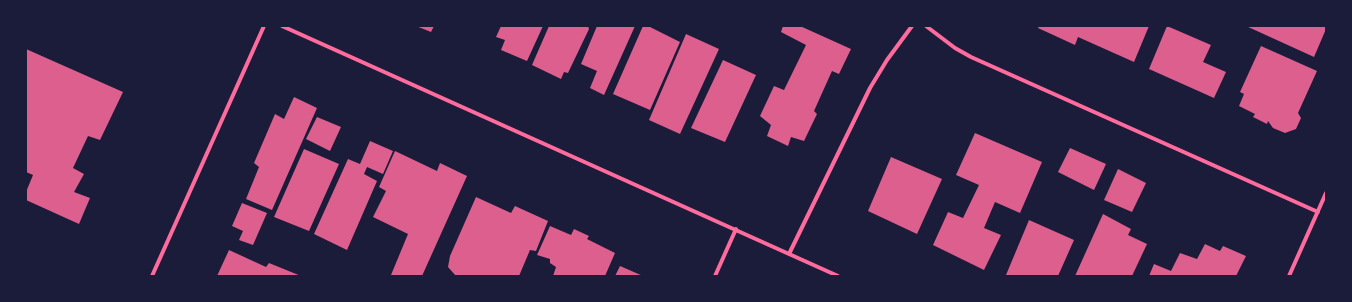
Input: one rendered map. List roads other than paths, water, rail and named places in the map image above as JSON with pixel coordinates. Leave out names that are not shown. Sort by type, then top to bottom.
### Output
[{"type":"street","points":[[152,276],[264,26]]},
{"type":"street","points":[[282,26],[838,276]]},
{"type":"street","points":[[789,254],[870,88],[886,60],[912,26]]},
{"type":"street","points":[[926,26],[955,48],[971,57],[1318,212]]},
{"type":"street","points":[[1289,276],[1326,193]]},
{"type":"street","points":[[715,276],[736,229]]}]
